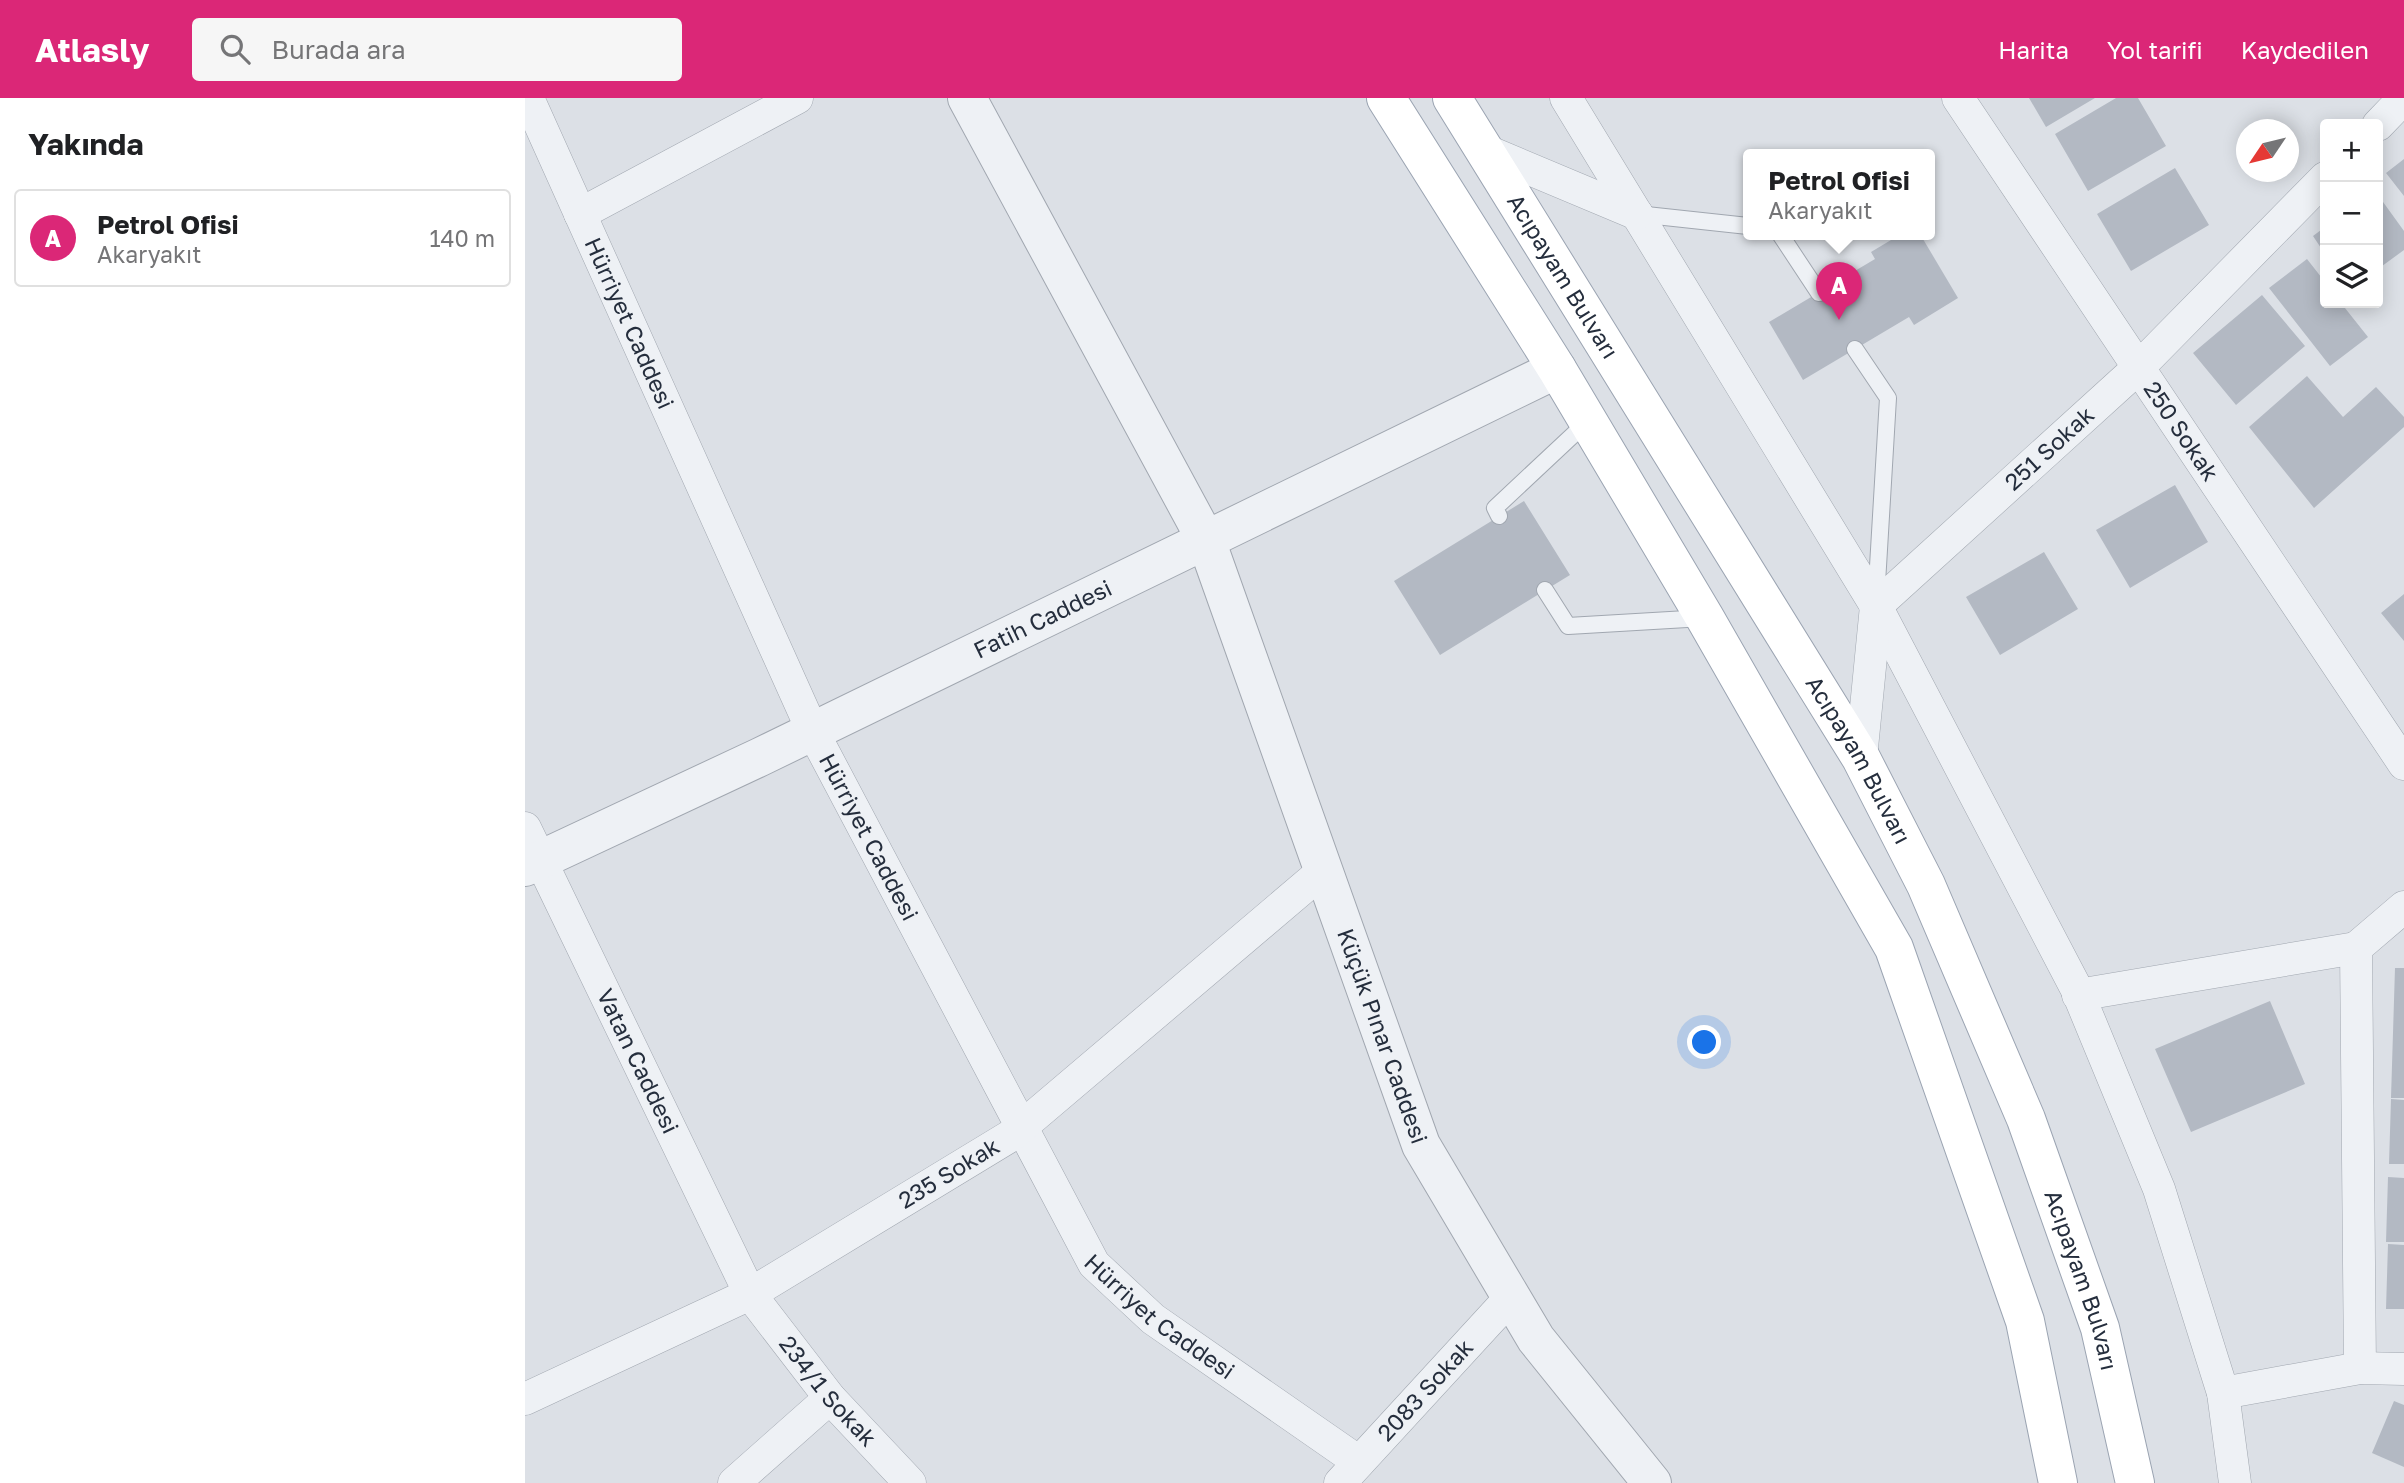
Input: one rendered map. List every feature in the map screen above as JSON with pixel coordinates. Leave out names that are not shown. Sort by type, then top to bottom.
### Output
[{"type":"main road","points":[[1386,98],[1557,369],[1705,618],[1894,948],[2025,1321],[2058,1483]]},
{"type":"main road","name":"Acıpayam Bulvarı","points":[[1452,98],[1861,758],[1926,886],[2026,1119],[2101,1328],[2136,1483]]},
{"type":"street","name":"Hürriyet Caddesi","points":[[528,98],[813,732],[1094,1264],[1153,1319],[1350,1473]]},
{"type":"street","points":[[580,214],[797,98]]},
{"type":"street","name":"Küçük Pınar Caddesi","points":[[967,98],[1206,540],[1421,1145],[1536,1339],[1652,1483]]},
{"type":"street","points":[[1566,98],[1876,606],[2078,995],[2159,1189],[2223,1393],[2235,1483]]},
{"type":"street","name":"250 Sokak","points":[[1958,98],[2404,764]]},
{"type":"street","points":[[2383,120],[2404,98]]},
{"type":"street","points":[[1486,151],[1637,214]]},
{"type":"street","name":"251 Sokak","points":[[1876,606],[2138,368],[2321,182]]},
{"type":"street","name":"Fatih Caddesi","points":[[530,852],[813,732],[1557,369]]},
{"type":"street","points":[[1861,758],[1876,606]]},
{"type":"street","name":"Vatan Caddesi","points":[[530,852],[750,1294]]},
{"type":"street","name":"235 Sokak","points":[[525,1399],[750,1294],[1012,1135],[1323,871]]},
{"type":"street","points":[[2078,995],[2356,948],[2404,907]]},
{"type":"street","points":[[2356,948],[2360,1368]]},
{"type":"street","name":"234/1 Sokak","points":[[750,1294],[830,1398],[910,1483]]},
{"type":"street","name":"2083 Sokak","points":[[1350,1473],[1511,1297]]},
{"type":"street","points":[[2223,1393],[2360,1368],[2404,1369]]},
{"type":"street","points":[[734,1483],[830,1398]]},
{"type":"lane","points":[[1637,214],[1743,225]]},
{"type":"lane","points":[[1784,240],[1819,293]]},
{"type":"lane","points":[[1855,349],[1888,398],[1876,606]]},
{"type":"lane","points":[[1499,516],[1495,508],[1588,421]]},
{"type":"lane","points":[[1545,590],[1568,626],[1705,618]]},
{"type":"building","points":[[2029,98],[2095,98],[2046,127]]},
{"type":"building","points":[[2116,98],[2138,98],[2166,146],[2088,191],[2055,134]]},
{"type":"building","points":[[2404,159],[2404,196],[2386,173]]},
{"type":"building","points":[[2175,168],[2209,225],[2131,271],[2097,214]]},
{"type":"building","points":[[2383,202],[2404,231],[2404,250],[2383,265]]},
{"type":"building","points":[[2320,231],[2320,246],[2313,236]]},
{"type":"building","points":[[1891,240],[1924,240],[1958,298],[1914,325],[1909,317],[1803,380],[1769,322],[1875,259],[1871,252]]},
{"type":"building","points":[[2307,259],[2320,276],[2320,308],[2345,308],[2368,337],[2330,366],[2269,288]]},
{"type":"building","points":[[2262,295],[2305,346],[2236,405],[2193,353]]},
{"type":"building","points":[[2307,376],[2343,417],[2376,387],[2404,417],[2404,427],[2314,508],[2249,427]]},
{"type":"building","points":[[2175,485],[2208,542],[2130,588],[2096,530]]},
{"type":"building","points":[[1524,501],[1570,575],[1440,655],[1394,581]]},
{"type":"building","points":[[2044,552],[2078,609],[2000,655],[1966,597]]},
{"type":"building","points":[[2404,594],[2404,641],[2381,613]]},
{"type":"building","points":[[2395,968],[2404,968],[2404,1098],[2391,1098]]},
{"type":"building","points":[[2270,1001],[2305,1084],[2191,1132],[2155,1049]]},
{"type":"building","points":[[2391,1099],[2404,1100],[2404,1164],[2389,1164]]},
{"type":"building","points":[[2388,1177],[2404,1178],[2404,1242],[2386,1242]]},
{"type":"building","points":[[2388,1244],[2404,1245],[2404,1309],[2386,1309]]},
{"type":"building","points":[[2394,1401],[2404,1405],[2404,1467],[2372,1453]]},
{"type":"place","name":"Petrol Ofisi","points":[[1839,320]]}]
